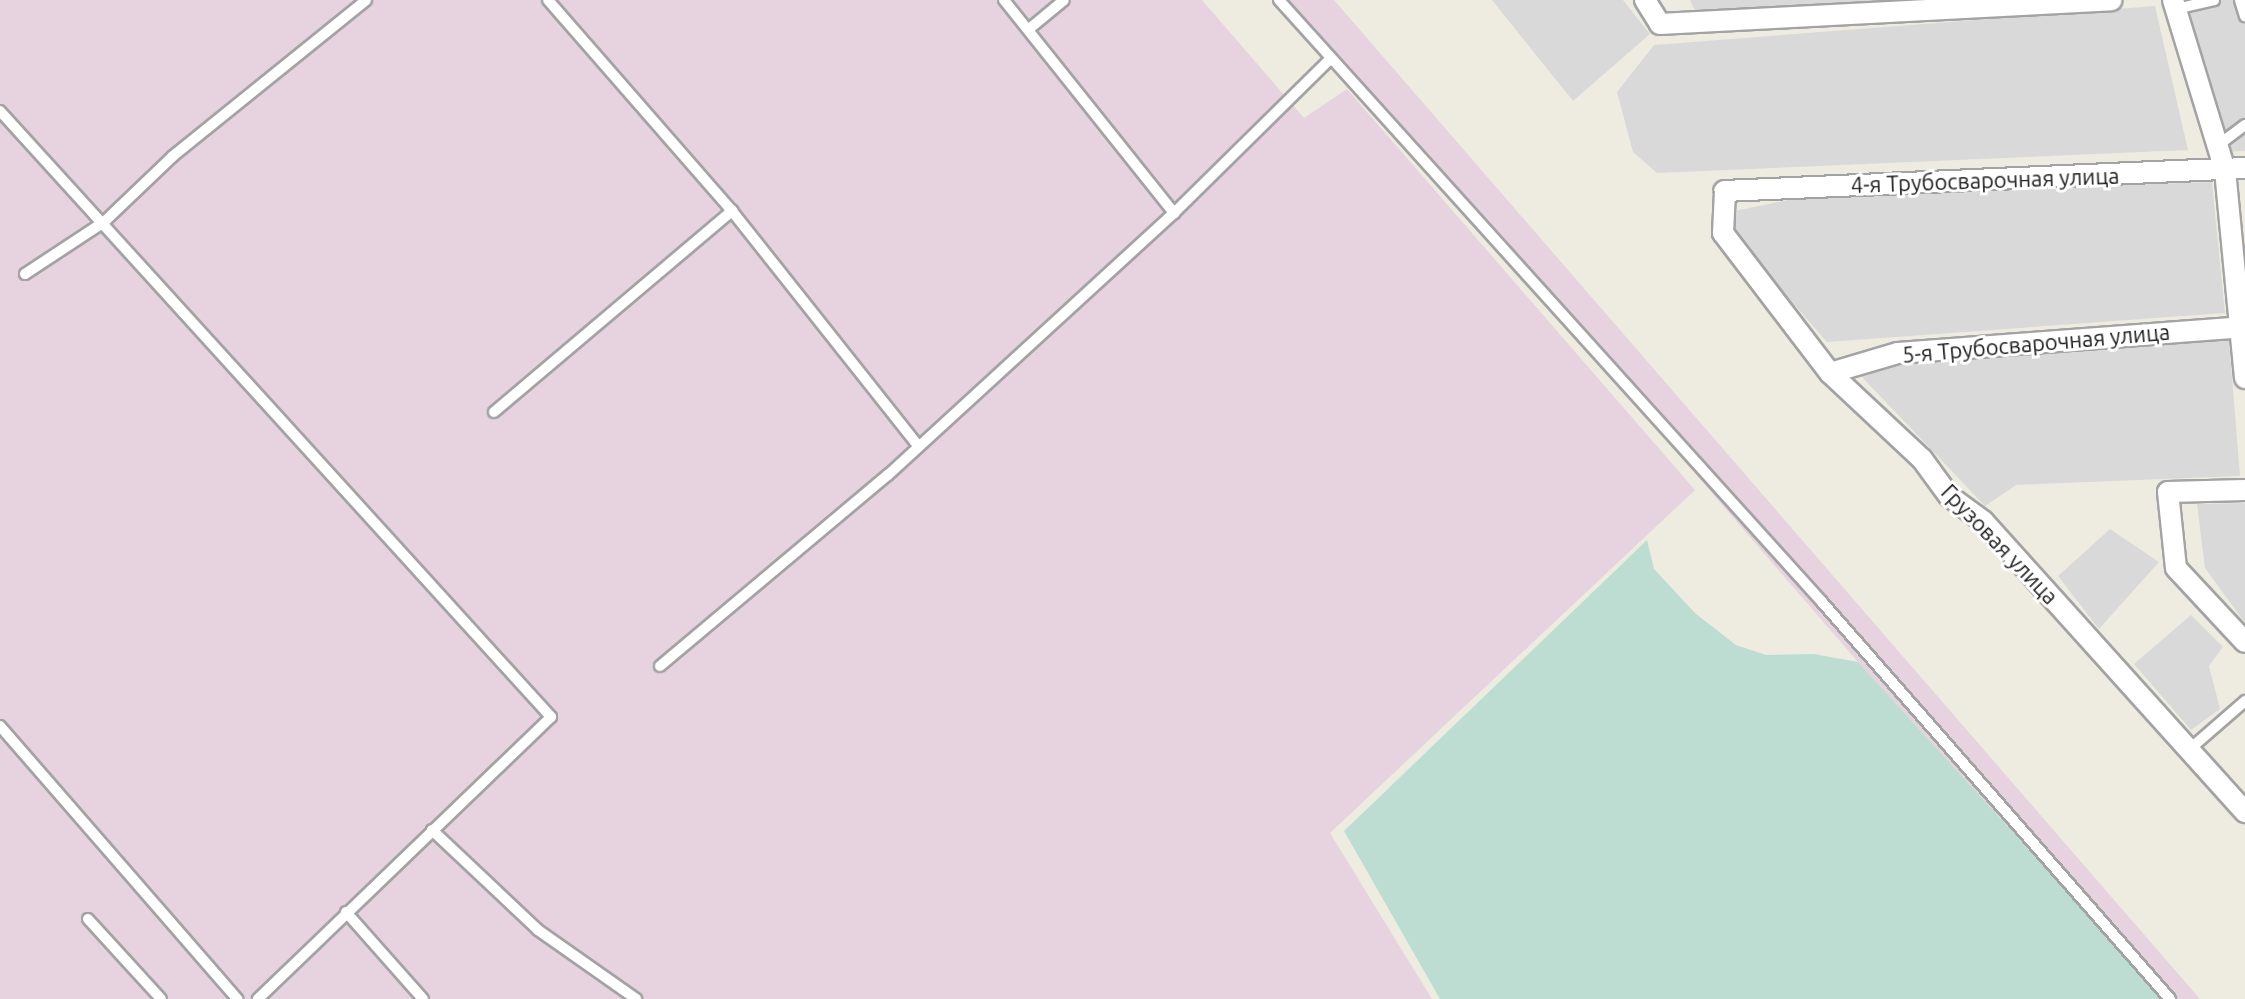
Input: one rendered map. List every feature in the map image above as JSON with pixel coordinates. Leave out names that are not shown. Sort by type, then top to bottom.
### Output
[{"type":"street","points":[[1645,0],[1660,24],[2111,0]]},
{"type":"street","points":[[2174,5],[2217,146],[2235,169],[2245,378]]},
{"type":"street","name":"4-я Трубосварочная улица","points":[[1725,191],[2235,169]]},
{"type":"street","name":"Грузовая улица","points":[[1725,191],[1723,233],[1830,373],[1922,459],[1949,496],[1983,521],[2191,748],[2245,812]]},
{"type":"street","name":"5-я Трубосварочная улица","points":[[1830,373],[1898,353],[2242,327]]},
{"type":"street","points":[[2245,490],[2168,492],[2176,568],[2245,642]]},
{"type":"lane","points":[[25,274],[104,222],[173,156],[366,0]]},
{"type":"lane","points":[[548,0],[732,211],[917,444]]},
{"type":"lane","points":[[1004,0],[1174,213]]},
{"type":"lane","points":[[1029,29],[1064,0]]},
{"type":"lane","points":[[1279,0],[1822,602],[2170,999]]},
{"type":"lane","points":[[2174,5],[2214,0]]},
{"type":"lane","points":[[2240,0],[2245,16]]},
{"type":"lane","points":[[660,666],[888,475],[917,444],[1174,213],[1330,59]]},
{"type":"lane","points":[[0,111],[551,717],[258,999]]},
{"type":"lane","points":[[2217,146],[2245,125]]},
{"type":"lane","points":[[494,412],[732,211]]},
{"type":"lane","points":[[2191,748],[2245,701]]},
{"type":"lane","points":[[0,726],[237,999]]},
{"type":"lane","points":[[432,830],[538,930],[636,999]]},
{"type":"lane","points":[[346,912],[423,999]]},
{"type":"lane","points":[[88,919],[161,999]]},
{"type":"shaded area","points":[[0,0],[1202,0],[1304,118],[1347,89],[1695,490],[1330,833],[1432,999],[0,999]]},
{"type":"shaded area","points":[[1286,0],[1334,0],[2200,999],[2165,999],[1858,662]]},
{"type":"shaded area","points":[[1492,0],[1623,0],[1650,34],[1573,101]]},
{"type":"shaded area","points":[[1690,0],[1946,0],[1696,13]]},
{"type":"shaded area","points":[[2180,0],[2245,0],[2245,151],[2225,152]]},
{"type":"shaded area","points":[[2155,6],[2188,150],[1657,173],[1633,152],[1617,92],[1654,45]]},
{"type":"shaded area","points":[[2212,182],[2225,313],[1827,342],[1736,238],[1734,211],[1808,196]]},
{"type":"shaded area","points":[[2229,340],[2240,476],[2016,485],[1985,506],[1860,375],[1935,356]]},
{"type":"shaded area","points":[[2245,503],[2245,623],[2205,568],[2197,504]]},
{"type":"shaded area","points":[[2110,529],[2159,562],[2099,629],[2058,576]]},
{"type":"shaded area","points":[[1647,540],[1654,569],[1696,614],[1736,645],[1766,655],[1814,654],[1858,662],[2165,999],[1440,999],[1344,831]]},
{"type":"shaded area","points":[[2191,615],[2223,647],[2209,666],[2220,709],[2191,730],[2134,664]]}]
